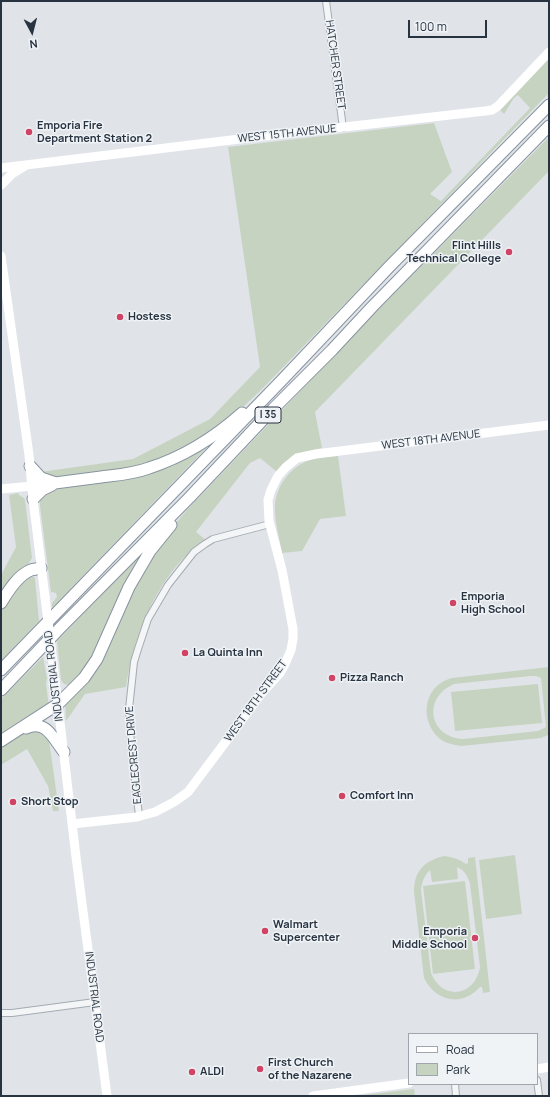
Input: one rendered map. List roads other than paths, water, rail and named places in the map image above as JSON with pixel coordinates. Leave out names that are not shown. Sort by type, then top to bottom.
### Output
[{"type":"highway","points":[[523,131],[549,100]]},
{"type":"highway","name":"I 35","points":[[1,670],[283,379],[389,267],[549,106]]},
{"type":"highway","name":"I 35","points":[[1,690],[60,627],[189,498],[274,408],[549,126]]},
{"type":"highway","points":[[534,141],[549,130]]},
{"type":"highway","points":[[32,486],[129,474],[148,469],[172,459],[213,436],[283,379]]},
{"type":"highway","points":[[30,466],[41,478],[56,483]]},
{"type":"highway","points":[[33,499],[42,490],[56,483]]},
{"type":"highway","points":[[1,741],[58,704],[84,678],[97,659],[129,587],[150,551],[189,498]]},
{"type":"highway","points":[[1,602],[22,575],[31,570],[41,568]]},
{"type":"highway","points":[[14,733],[30,726],[38,725],[46,728],[64,752]]},
{"type":"street","name":"HATCHER STREET","points":[[326,1],[343,128]]},
{"type":"street","name":"WEST 15TH AVENUE","points":[[1,168],[248,138],[485,112],[498,106],[549,52]]},
{"type":"street","points":[[1,185],[12,174],[29,164]]},
{"type":"street","name":"INDUSTRIAL ROAD","points":[[1,256],[30,466],[72,824],[106,1092]]},
{"type":"street","name":"WEST 18TH AVENUE","points":[[313,454],[549,425]]},
{"type":"street","name":"WEST 18TH STREET","points":[[72,824],[139,816],[155,812],[174,802],[188,792],[261,694],[280,673],[292,650],[293,628],[282,570],[270,524],[268,500],[278,476],[286,467],[297,458],[313,454]]},
{"type":"street","points":[[1,490],[32,486]]},
{"type":"street","name":"EAGLECREST DRIVE","points":[[139,816],[129,709],[134,662],[148,619],[168,585],[191,556],[205,544],[219,537],[270,524]]},
{"type":"street","points":[[1,1013],[12,1013],[95,1002]]},
{"type":"street","points":[[538,1069],[549,1067]]},
{"type":"street","points":[[313,1096],[408,1083]]},
{"type":"street","points":[[455,1085],[456,1096]]},
{"type":"street","points":[[538,1085],[539,1096]]},
{"type":"street","points":[[106,1092],[112,1096]]},
{"type":"place","name":"Emporia Fire Department Station 2","points":[[29,132]]},
{"type":"place","name":"Flint Hills Technical College","points":[[509,252]]},
{"type":"place","name":"Hostess","points":[[120,317]]},
{"type":"place","name":"Emporia High School","points":[[453,603]]},
{"type":"place","name":"La Quinta Inn","points":[[185,653]]},
{"type":"place","name":"Pizza Ranch","points":[[332,678]]},
{"type":"place","name":"Comfort Inn","points":[[342,796]]},
{"type":"place","name":"Short Stop","points":[[13,802]]},
{"type":"place","name":"Walmart Supercenter","points":[[265,931]]},
{"type":"place","name":"Emporia Middle School","points":[[475,938]]},
{"type":"place","name":"First Church of the Nazarene","points":[[260,1069]]},
{"type":"place","name":"ALDI","points":[[192,1072]]}]
